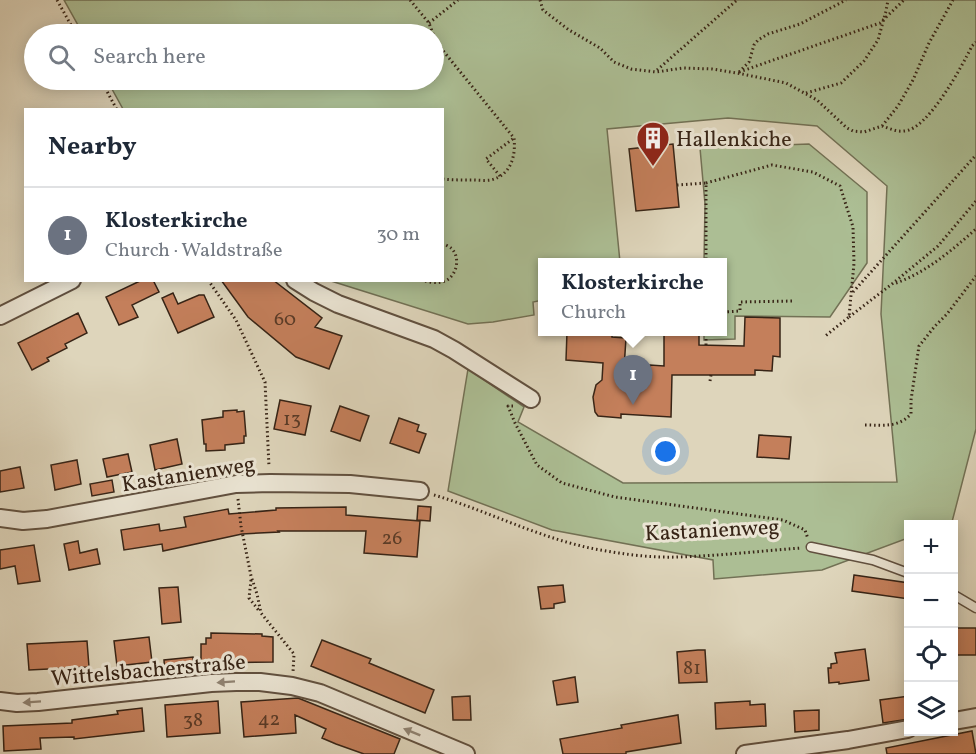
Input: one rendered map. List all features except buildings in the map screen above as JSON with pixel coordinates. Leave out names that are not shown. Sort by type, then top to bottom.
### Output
[{"type":"street","points":[[0,315],[68,282]]},
{"type":"street","points":[[298,282],[338,304],[434,339],[531,399]]},
{"type":"street","name":"Kastanienweg","points":[[0,518],[23,521],[47,519],[236,484],[350,484],[420,491]]},
{"type":"street","name":"Wittelsbacherstraße","points":[[0,702],[38,702],[236,681],[260,682],[292,686],[320,693],[466,754]]},
{"type":"street","points":[[958,720],[976,717]]},
{"type":"street","points":[[745,754],[904,730]]},
{"type":"lane","points":[[811,547],[873,560],[904,571]]},
{"type":"lane","points":[[958,597],[976,608]]},
{"type":"path","points":[[57,0],[70,24]]},
{"type":"path","points":[[410,0],[429,23],[458,0]]},
{"type":"path","points":[[540,0],[543,10],[569,30],[600,48],[614,62],[631,69],[656,72],[683,68],[712,69],[786,83],[817,100],[847,128],[864,132],[882,126],[898,106],[953,0]]},
{"type":"path","points":[[656,72],[737,0]]},
{"type":"path","points":[[737,73],[749,62],[754,45],[758,40],[768,34],[800,24],[846,0]]},
{"type":"path","points":[[804,93],[841,83],[864,61],[878,40],[888,0]]},
{"type":"path","points":[[737,73],[880,23],[904,0]]},
{"type":"path","points":[[882,126],[906,132],[926,119],[944,95],[976,42]]},
{"type":"path","points":[[444,52],[514,138],[515,148],[514,157],[507,171],[500,176],[489,180],[444,179]]},
{"type":"path","points":[[106,90],[116,108]]},
{"type":"path","points":[[500,176],[486,159],[514,138]]},
{"type":"path","points":[[852,293],[976,155]]},
{"type":"path","points":[[677,185],[706,183],[772,165],[813,172],[840,186],[853,227],[854,263],[849,317]]},
{"type":"path","points":[[706,183],[706,258]]},
{"type":"path","points":[[824,337],[938,246],[976,201]]},
{"type":"path","points":[[892,284],[909,278],[938,260],[976,229]]},
{"type":"path","points":[[444,244],[451,248],[457,264],[452,277],[444,281]]},
{"type":"path","points":[[865,425],[892,425],[905,421],[911,414],[919,346],[976,276]]},
{"type":"path","points":[[209,282],[236,320],[265,382],[268,457]]},
{"type":"path","points":[[727,312],[740,311],[740,302],[793,301]]},
{"type":"path","points":[[706,336],[706,345]]},
{"type":"path","points":[[710,381],[711,375]]},
{"type":"path","points":[[515,423],[537,465],[562,483],[615,497],[783,520],[805,530],[811,547]]},
{"type":"path","points":[[236,484],[241,526],[261,613]]},
{"type":"path","name":"Kastanienweg","points":[[443,498],[551,538],[634,556],[676,557],[811,547]]},
{"type":"path","points":[[251,576],[249,598],[294,654],[292,686]]},
{"type":"green space","points":[[64,0],[976,0],[976,429],[953,520],[904,520],[904,539],[822,570],[714,579],[713,560],[552,530],[448,491],[468,369],[524,407],[518,422],[623,483],[897,482],[881,314],[887,186],[817,126],[728,118],[607,129],[620,258],[538,258],[538,301],[533,302],[534,315],[468,324],[334,282],[444,282],[444,108],[122,108],[113,90],[444,90],[444,24],[77,24]]},
{"type":"green space","points":[[809,144],[867,192],[867,263],[830,317],[735,316],[735,339],[704,340],[704,336],[727,336],[727,258],[704,258],[705,204],[700,148]]},
{"type":"place","name":"Hallenkiche","points":[[653,167]]},
{"type":"place","name":"Klosterkirche","points":[[633,405]]}]
